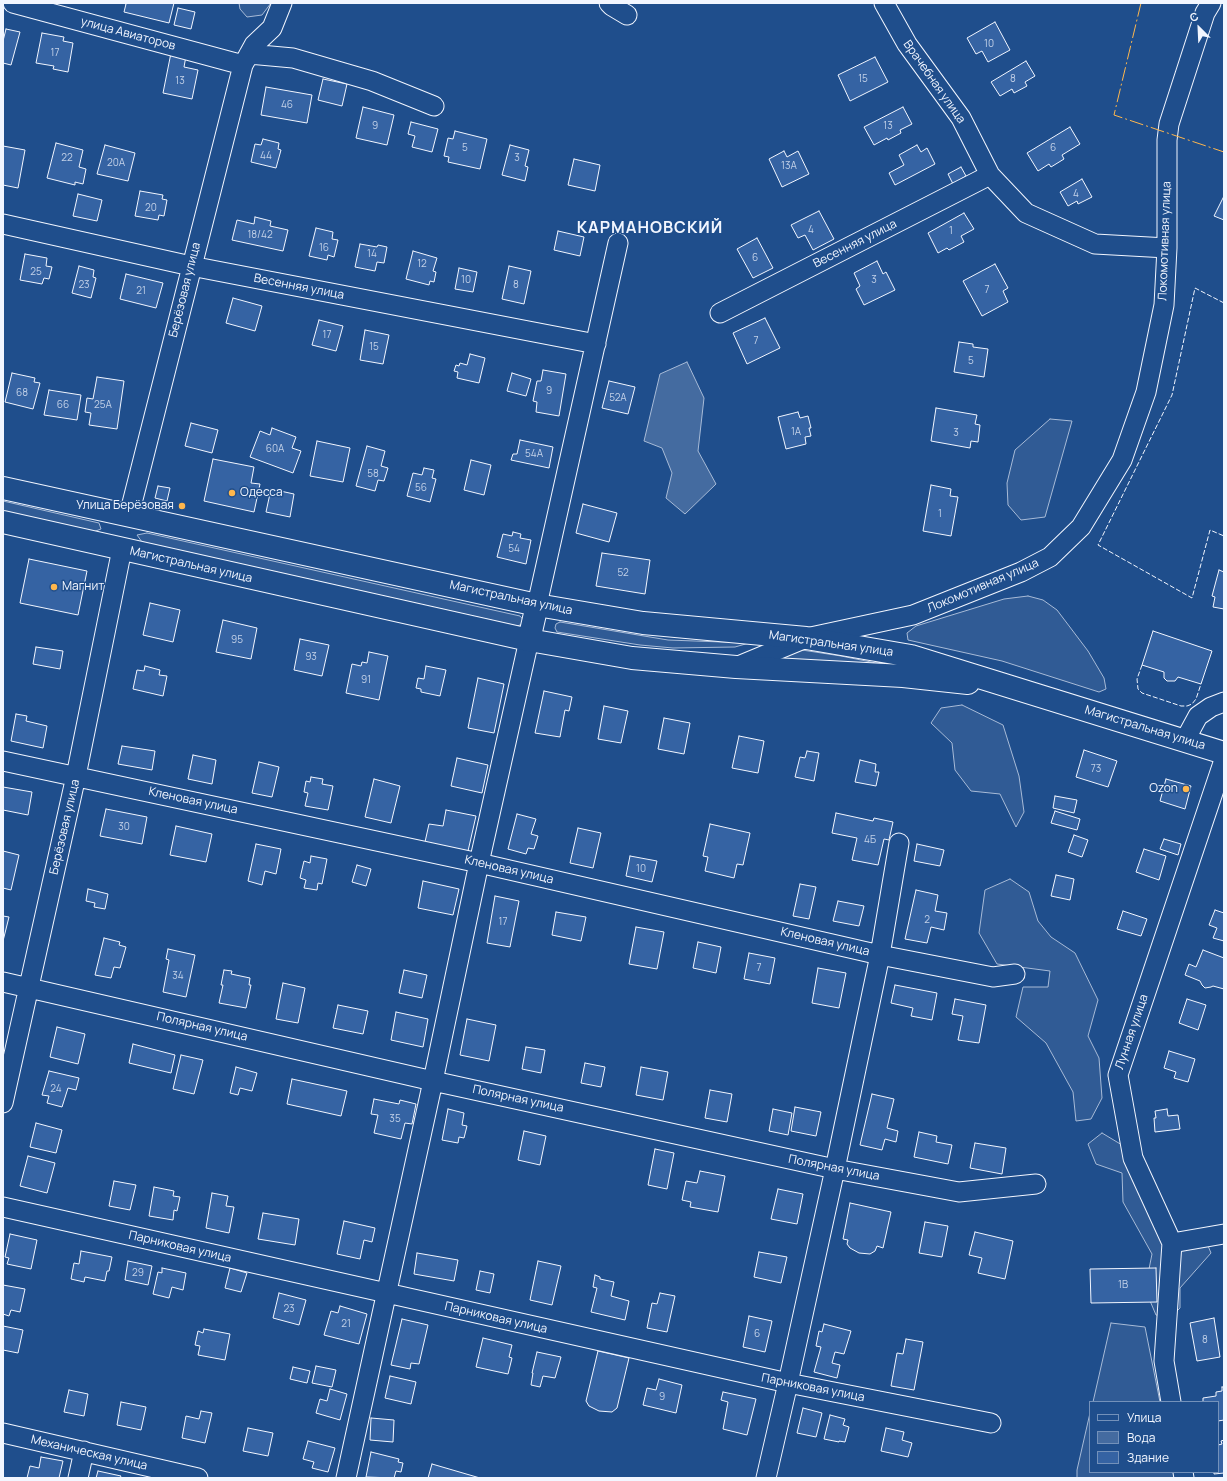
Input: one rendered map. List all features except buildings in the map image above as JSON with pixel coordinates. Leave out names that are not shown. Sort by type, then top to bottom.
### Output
[{"type":"main road","name":"Магистральная улица","points":[[3,488],[537,605],[643,623],[806,638],[911,656],[1224,753]]},
{"type":"main road","points":[[122,549],[129,515]]},
{"type":"main road","name":"Магистральная улица","points":[[3,522],[530,640],[632,658],[736,667],[903,676],[1021,689]]},
{"type":"main road","points":[[530,640],[537,605]]},
{"type":"street","name":"улица Авиаторов","points":[[13,3],[246,60],[293,58],[372,81],[434,106]]},
{"type":"street","points":[[246,60],[254,45],[272,28],[282,3]]},
{"type":"street","points":[[610,3],[612,6],[627,15]]},
{"type":"street","name":"Врачебная улица","points":[[884,3],[907,44],[961,118],[990,175],[1026,213],[1095,244],[1167,248]]},
{"type":"street","name":"Локомотивная улица","points":[[736,667],[806,638],[913,615],[1021,572],[1050,556],[1081,527],[1122,460],[1146,392],[1164,305],[1167,248],[1167,140],[1169,124],[1205,13],[1211,3]]},
{"type":"street","name":"Берёзовая улица","points":[[129,515],[191,266],[246,60]]},
{"type":"street","name":"Весенняя улица","points":[[720,313],[990,175]]},
{"type":"street","name":"Весенняя улица","points":[[3,224],[191,266],[596,344]]},
{"type":"street","points":[[537,605],[618,243]]},
{"type":"street","name":"Берёзовая улица","points":[[3,1103],[76,776],[122,549]]},
{"type":"street","points":[[346,1478],[479,863],[530,640]]},
{"type":"street","points":[[1185,740],[1198,716],[1211,707],[1224,702]]},
{"type":"street","name":"Кленовая улица","points":[[3,760],[479,863],[880,955],[993,977],[1015,974]]},
{"type":"street","name":"Лунная улица","points":[[1171,1401],[1164,1361],[1172,1243],[1132,1158],[1118,1075],[1224,760]]},
{"type":"street","points":[[766,1478],[835,1169],[880,955],[899,843]]},
{"type":"street","name":"Полярная улица","points":[[3,982],[433,1081],[835,1169],[959,1192],[1036,1184]]},
{"type":"street","name":"Парниковая улица","points":[[3,1207],[788,1383],[991,1423]]},
{"type":"street","points":[[1172,1243],[1224,1234]]},
{"type":"street","name":"Механическая улица","points":[[3,1432],[198,1478]]},
{"type":"street","points":[[78,1478],[84,1452]]},
{"type":"shaded area","points":[[239,3],[271,3],[262,15],[247,17],[240,9]]},
{"type":"shaded area","points":[[1050,419],[1072,421],[1045,517],[1021,520],[1008,505],[1007,483],[1015,450]]},
{"type":"shaded area","points":[[3,501],[99,523],[101,529],[93,532],[3,512]]},
{"type":"shaded area","points":[[147,533],[520,616],[526,623],[517,626],[142,542],[137,535]]},
{"type":"shaded area","points":[[1028,596],[1043,600],[1057,610],[1088,651],[1104,678],[1106,689],[1099,692],[1002,661],[908,640],[907,633],[916,626],[1004,599]]},
{"type":"shaded area","points":[[560,622],[668,640],[749,643],[735,647],[673,648],[640,645],[557,632],[555,628],[556,624]]},
{"type":"shaded area","points":[[802,650],[841,656],[891,666],[773,661]]},
{"type":"shaded area","points":[[962,705],[1003,725],[1019,776],[1024,812],[1016,827],[1000,794],[971,791],[955,770],[952,743],[931,723],[941,708]]},
{"type":"shaded area","points":[[1010,879],[1029,892],[1038,921],[1051,937],[1075,953],[1098,1000],[1088,1036],[1099,1058],[1102,1098],[1091,1119],[1076,1121],[1073,1092],[1046,1043],[1016,1017],[1023,987],[1048,987],[1050,971],[997,964],[979,933],[985,890]]},
{"type":"shaded area","points":[[1102,1133],[1122,1145],[1180,1235],[1206,1241],[1211,1253],[1180,1288],[1180,1308],[1170,1318],[1156,1315],[1145,1289],[1152,1254],[1123,1202],[1122,1173],[1096,1164],[1088,1144]]},
{"type":"shaded area","points":[[1111,1323],[1145,1327],[1160,1401],[1093,1401]]},
{"type":"shaded area","points":[[1089,1417],[1089,1473],[1175,1473],[1176,1478],[1077,1478],[1077,1470]]},
{"type":"water","points":[[687,362],[704,398],[698,451],[716,484],[685,514],[666,498],[672,473],[662,448],[644,441],[660,374]]},
{"type":"fence","points":[[1224,303],[1195,288],[1172,395],[1098,545],[1192,598],[1210,530],[1224,536]]},
{"type":"fence","points":[[1142,665],[1137,679],[1138,689],[1142,693],[1181,706],[1192,704],[1196,699],[1201,684]]},
{"type":"power","points":[[1141,3],[1114,115],[1224,152]]},
{"type":"place","name":"Одесса","points":[[232,493]]},
{"type":"place","name":"Улица Берёзовая","points":[[182,506]]},
{"type":"place","name":"Магнит","points":[[54,587]]},
{"type":"place","name":"Ozon","points":[[1186,789]]},
{"type":"district","name":"КАРМАНОВСКИЙ","points":[[650,229]]}]
